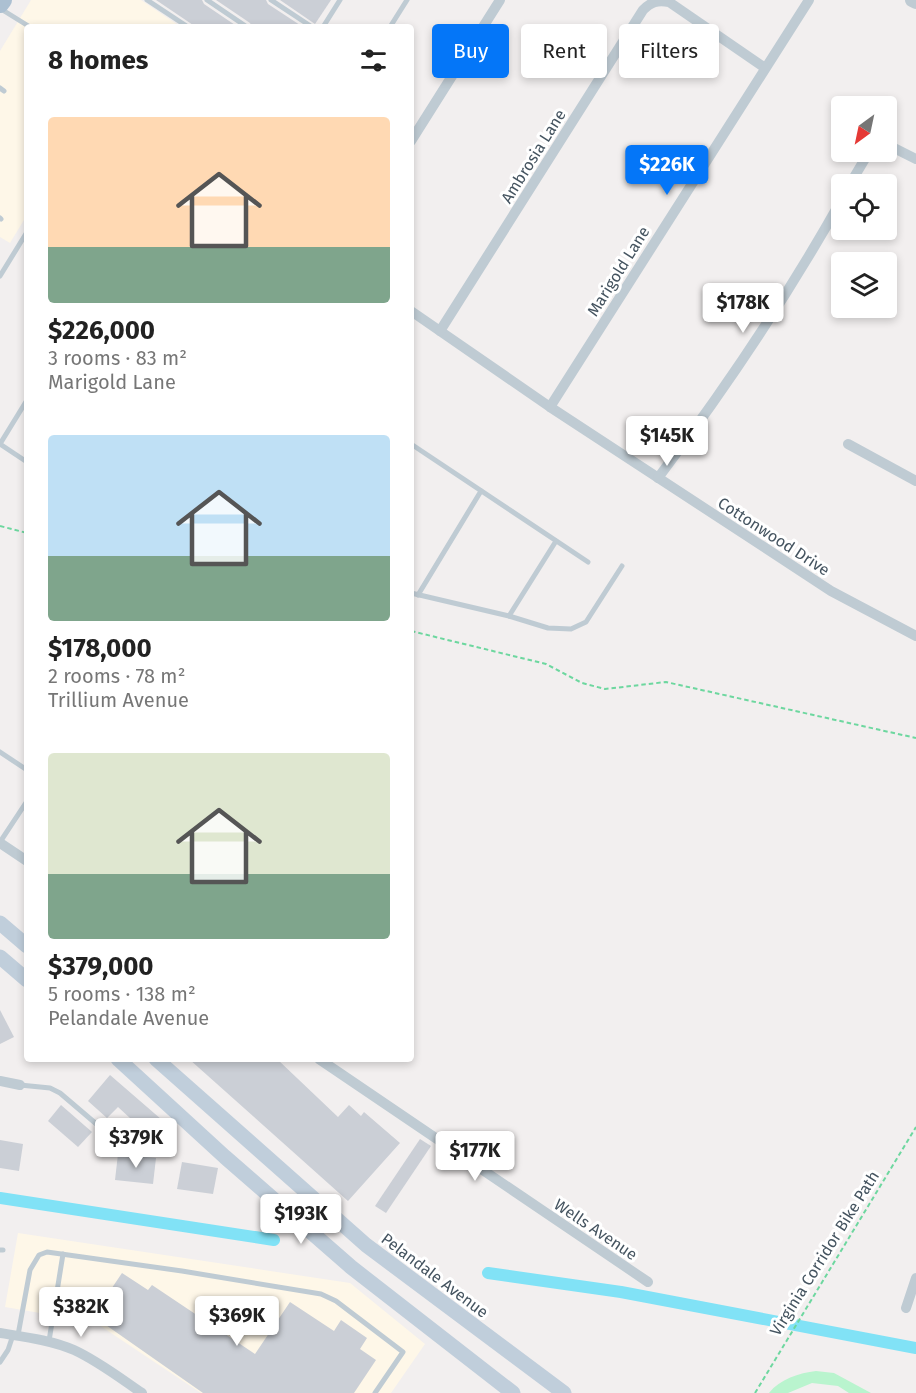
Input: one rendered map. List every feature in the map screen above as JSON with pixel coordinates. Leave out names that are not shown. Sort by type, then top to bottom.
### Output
[{"type":"main road","points":[[0,6],[3,0]]},
{"type":"main road","points":[[0,923],[24,943]]},
{"type":"main road","points":[[0,957],[24,977]]},
{"type":"main road","points":[[121,1062],[225,1157],[351,1267],[513,1393]]},
{"type":"main road","name":"Pelandale Avenue","points":[[159,1062],[366,1245],[564,1393]]},
{"type":"street","points":[[414,136],[500,0]]},
{"type":"street","name":"Marigold Lane","points":[[550,407],[809,0]]},
{"type":"street","points":[[656,1],[669,2],[765,68]]},
{"type":"street","name":"Ambrosia Lane","points":[[440,331],[643,10],[656,1]]},
{"type":"street","points":[[897,150],[916,159]]},
{"type":"street","points":[[658,478],[747,353],[791,286],[831,218]]},
{"type":"street","name":"Cottonwood Drive","points":[[414,313],[550,407],[831,591],[878,618],[916,636]]},
{"type":"street","points":[[848,444],[916,481]]},
{"type":"street","points":[[0,842],[24,859]]},
{"type":"street","name":"Wells Avenue","points":[[323,1062],[648,1282]]},
{"type":"street","points":[[0,1081],[20,1085]]},
{"type":"street","points":[[906,1308],[916,1278]]},
{"type":"street","points":[[0,1333],[49,1341],[87,1356],[137,1392]]},
{"type":"lane","points":[[147,0],[183,24]]},
{"type":"lane","points":[[207,0],[243,24]]},
{"type":"lane","points":[[271,0],[307,24]]},
{"type":"lane","points":[[325,24],[340,0]]},
{"type":"lane","points":[[392,24],[407,0]]},
{"type":"lane","points":[[0,6],[26,24]]},
{"type":"lane","points":[[0,276],[24,237]]},
{"type":"lane","points":[[24,405],[0,444],[24,460]]},
{"type":"lane","points":[[414,446],[588,562]]},
{"type":"lane","points":[[418,595],[482,491]]},
{"type":"lane","points":[[509,616],[556,541]]},
{"type":"lane","points":[[414,594],[509,616],[548,628],[570,629],[586,622],[622,566]]},
{"type":"lane","points":[[0,752],[24,768]]},
{"type":"lane","points":[[0,842],[24,806]]},
{"type":"lane","points":[[20,1085],[50,1088],[60,1093],[114,1138],[162,1150],[171,1147]]},
{"type":"lane","points":[[0,1362],[16,1336],[33,1263],[39,1255],[47,1252],[321,1294],[336,1301],[403,1352],[375,1393]]},
{"type":"lane","points":[[49,1341],[63,1254]]},
{"type":"path","points":[[0,526],[24,532]]},
{"type":"path","points":[[414,632],[546,664],[582,683],[605,689],[666,682],[916,738]]},
{"type":"path","name":"Virginia Corridor Bike Path","points":[[755,1393],[916,1127]]},
{"type":"shaded area","points":[[31,0],[141,0],[177,24],[24,24],[24,220],[10,243],[0,237],[0,51]]},
{"type":"shaded area","points":[[18,1233],[350,1283],[425,1344],[391,1393],[201,1393],[90,1319],[75,1319],[5,1307]]},
{"type":"green space","points":[[816,1371],[834,1373],[871,1393],[849,1393],[838,1386],[812,1383],[788,1393],[769,1393],[790,1378]]},
{"type":"building","points":[[156,0],[202,0],[204,4],[234,24],[192,24]]},
{"type":"building","points":[[216,0],[266,0],[268,4],[298,24],[250,24]]},
{"type":"building","points":[[280,0],[331,0],[315,24]]},
{"type":"building","points":[[0,1010],[14,1037],[0,1044]]},
{"type":"building","points":[[192,1062],[280,1062],[338,1117],[349,1105],[361,1116],[364,1112],[400,1143],[348,1201]]},
{"type":"building","points":[[110,1075],[169,1126],[155,1141],[118,1107],[107,1118],[88,1101]]},
{"type":"building","points":[[61,1105],[92,1132],[78,1147],[48,1121]]},
{"type":"building","points":[[420,1139],[431,1146],[386,1213],[375,1206]]},
{"type":"building","points":[[0,1140],[23,1144],[19,1171],[0,1168]]},
{"type":"building","points":[[118,1154],[156,1158],[153,1184],[115,1180]]},
{"type":"building","points":[[182,1162],[218,1168],[213,1194],[177,1189]]},
{"type":"building","points":[[122,1273],[148,1290],[152,1285],[255,1354],[290,1302],[334,1331],[341,1320],[367,1338],[360,1349],[376,1360],[354,1393],[203,1393],[93,1316]]},
{"type":"waterway","points":[[0,1198],[274,1240]]},
{"type":"waterway","points":[[488,1273],[621,1292],[916,1348]]}]
